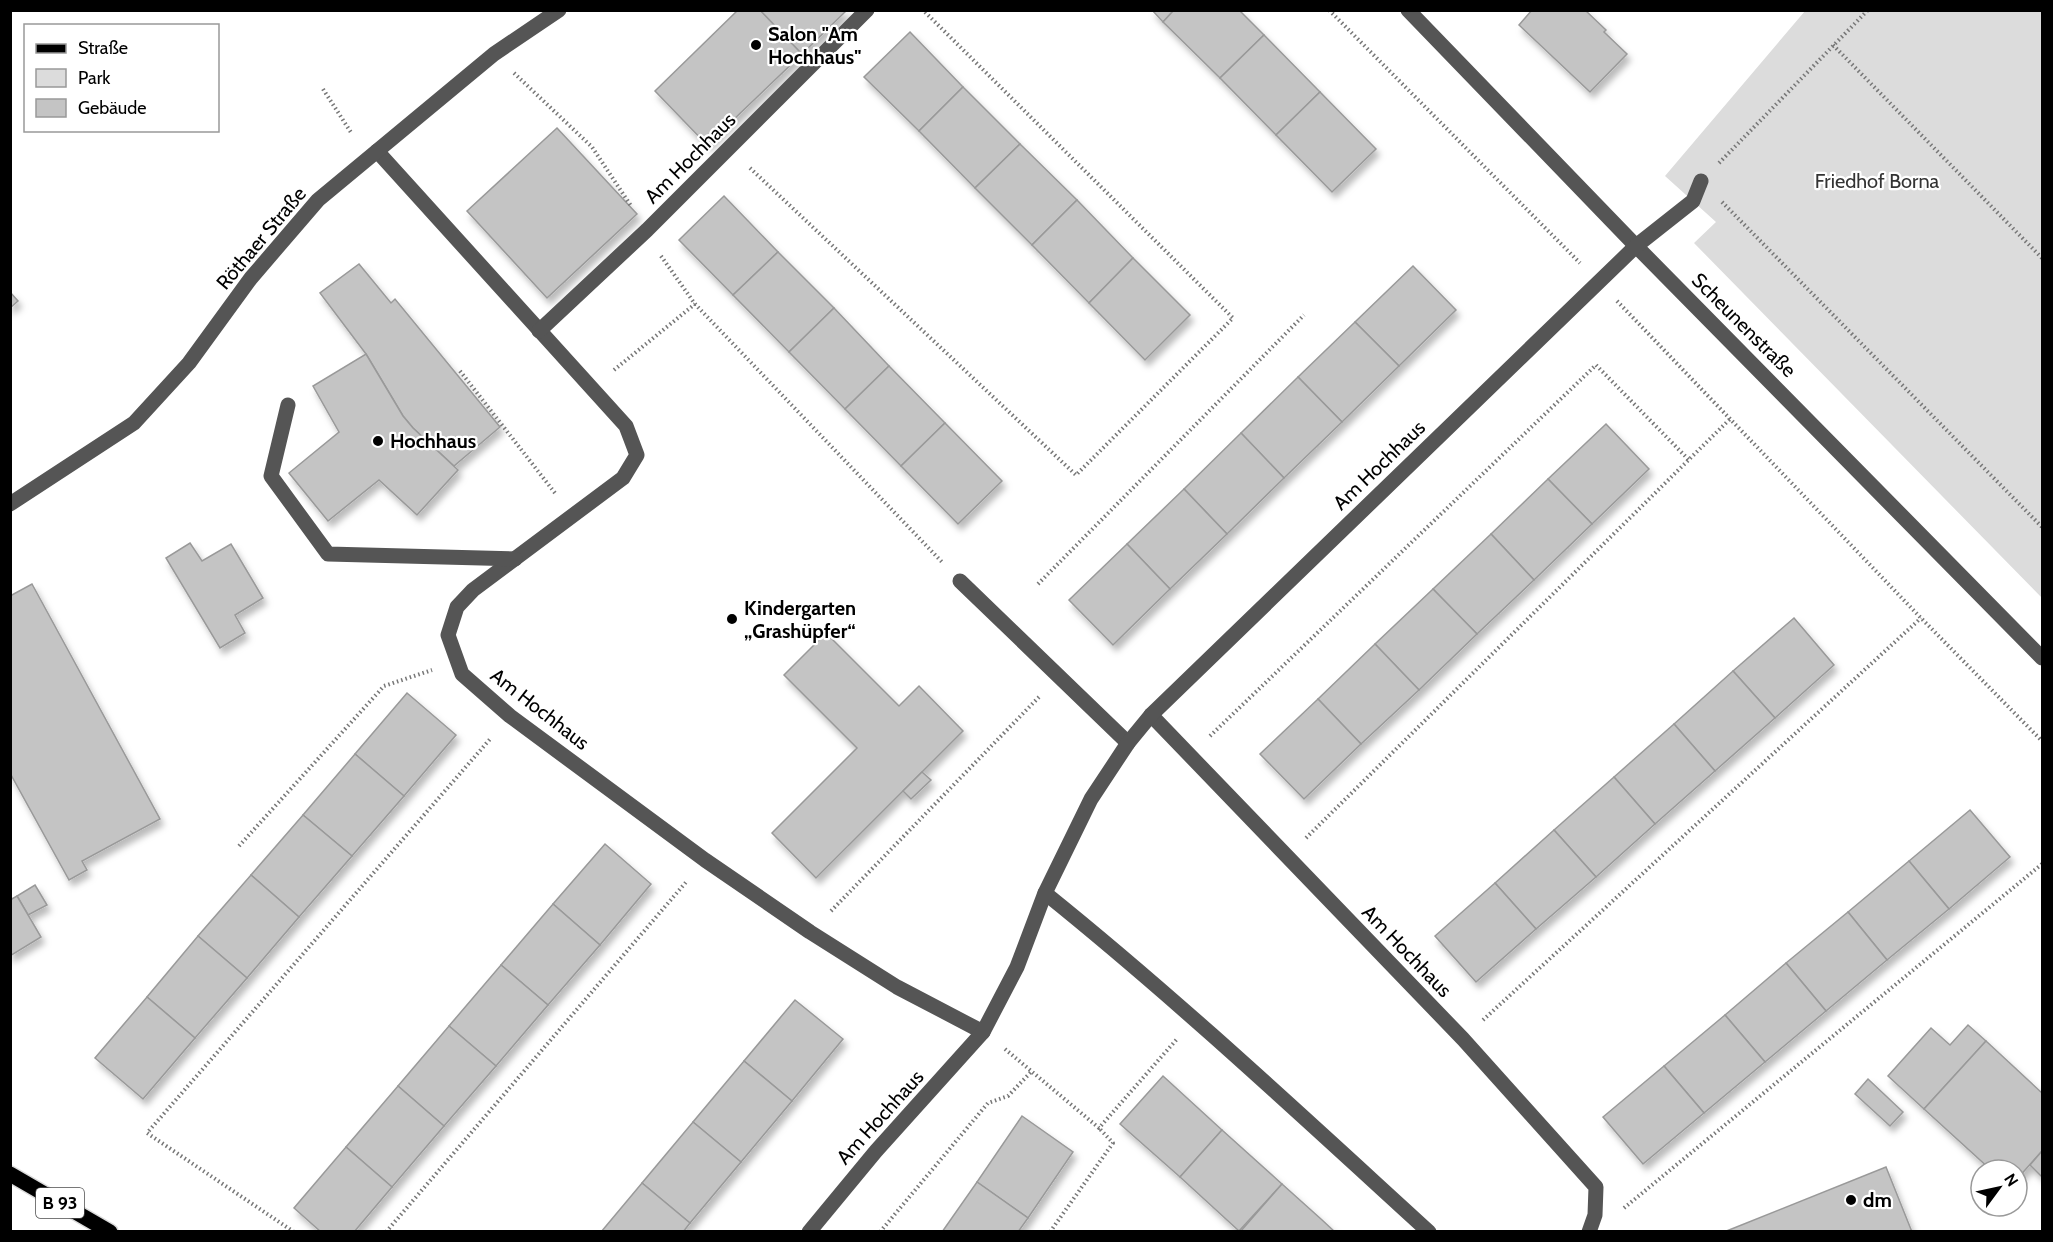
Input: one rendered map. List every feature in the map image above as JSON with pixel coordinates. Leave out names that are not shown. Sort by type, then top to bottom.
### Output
[{"type":"main road","name":"B 93","points":[[10,1174],[110,1232]]},
{"type":"street","name":"Röthaer Straße","points":[[10,504],[134,423],[189,363],[251,278],[318,200],[494,54],[559,10]]},
{"type":"street","name":"Am Hochhaus","points":[[539,331],[647,230],[867,10]]},
{"type":"street","name":"Scheunenstraße","points":[[1418,14],[1636,246],[2043,658]]},
{"type":"street","name":"Am Hochhaus","points":[[373,154],[627,426],[637,455],[623,478],[473,590],[456,608],[448,635],[462,674],[510,716],[705,860],[810,932],[897,987],[983,1032]]},
{"type":"street","name":"Am Hochhaus","points":[[809,1232],[876,1150],[983,1032],[1017,967],[1045,893],[1091,799],[1128,743],[1150,715],[1636,246],[1693,201],[1701,181]]},
{"type":"street","points":[[288,405],[271,476],[328,554],[515,559]]},
{"type":"street","points":[[960,581],[1128,743]]},
{"type":"street","name":"Am Hochhaus","points":[[1150,715],[1463,1039],[1596,1187]]},
{"type":"street","points":[[1045,893],[1111,946],[1196,1021],[1429,1232]]},
{"type":"street","points":[[1589,1232],[1595,1215],[1596,1187]]},
{"type":"path","points":[[728,148],[1076,475],[1233,318],[923,10]]},
{"type":"path","points":[[1329,10],[1599,282],[1920,618],[2043,741]]},
{"type":"path","points":[[1868,10],[1701,181],[2043,527]]},
{"type":"path","points":[[1833,45],[2043,258]]},
{"type":"path","points":[[494,54],[592,147],[647,230]]},
{"type":"path","points":[[323,89],[373,154]]},
{"type":"path","points":[[660,255],[695,304],[920,538]]},
{"type":"path","points":[[592,387],[695,304]]},
{"type":"path","points":[[1038,584],[1304,315]]},
{"type":"path","points":[[1190,756],[1596,365],[1689,460]]},
{"type":"path","points":[[460,370],[573,516]]},
{"type":"path","points":[[1287,856],[1730,419]]},
{"type":"path","points":[[1463,1039],[1920,618]]},
{"type":"path","points":[[239,846],[384,686],[458,661]]},
{"type":"path","points":[[810,932],[1058,677]]},
{"type":"path","points":[[294,1232],[147,1133],[510,716]]},
{"type":"path","points":[[386,1232],[705,860]]},
{"type":"path","points":[[1596,1187],[1620,1211],[1633,1202],[2043,864]]},
{"type":"path","points":[[1099,1128],[1175,1041],[1196,1021]]},
{"type":"path","points":[[983,1032],[1099,1128],[1113,1143],[1050,1232]]},
{"type":"path","points":[[880,1232],[988,1103],[1008,1096],[1032,1071]]},
{"type":"green space","name":"Friedhof Borna","points":[[1805,11],[2042,11],[2042,598],[1694,243],[1716,222],[1665,176]]},
{"type":"building","points":[[738,10],[760,10],[802,54],[707,145],[655,91]]},
{"type":"building","points":[[760,10],[847,10],[802,54]]},
{"type":"building","points":[[1152,10],[1174,10],[1163,22]]},
{"type":"building","points":[[1174,10],[1239,10],[1264,35],[1220,78],[1163,22]]},
{"type":"building","points":[[1532,10],[1585,10],[1627,54],[1590,92],[1519,25]]},
{"type":"building","points":[[910,32],[963,87],[919,131],[864,77]]},
{"type":"building","points":[[1264,35],[1320,92],[1276,135],[1220,78]]},
{"type":"building","points":[[963,87],[1020,144],[975,188],[919,131]]},
{"type":"building","points":[[1320,92],[1376,149],[1332,192],[1276,135]]},
{"type":"building","points":[[557,128],[637,214],[547,298],[467,211]]},
{"type":"building","points":[[1020,144],[1077,200],[1032,245],[975,188]]},
{"type":"building","points":[[724,196],[778,252],[733,295],[679,240]]},
{"type":"building","points":[[1077,200],[1133,258],[1089,303],[1032,245]]},
{"type":"building","points":[[778,252],[834,308],[789,352],[733,295]]},
{"type":"building","points":[[1133,258],[1190,315],[1145,360],[1089,303]]},
{"type":"building","points":[[359,264],[391,303],[395,299],[500,427],[454,466],[403,416],[366,354],[320,293]]},
{"type":"building","points":[[1413,266],[1456,310],[1399,366],[1355,322]]},
{"type":"building","points":[[10,292],[18,301],[10,308]]},
{"type":"building","points":[[834,308],[889,366],[845,409],[789,352]]},
{"type":"building","points":[[1355,322],[1399,366],[1342,422],[1298,377]]},
{"type":"building","name":"Hochhaus","points":[[366,354],[403,416],[458,470],[417,515],[379,480],[328,521],[289,473],[339,432],[313,386]]},
{"type":"building","points":[[889,366],[945,423],[901,466],[845,409]]},
{"type":"building","points":[[1298,377],[1342,422],[1284,478],[1241,433]]},
{"type":"building","points":[[945,423],[1002,481],[958,524],[901,466]]},
{"type":"building","points":[[1606,424],[1649,469],[1592,524],[1548,479]]},
{"type":"building","points":[[1241,433],[1284,478],[1227,534],[1184,489]]},
{"type":"building","points":[[1548,479],[1592,524],[1534,580],[1491,534]]},
{"type":"building","points":[[1184,489],[1227,534],[1170,589],[1127,544]]},
{"type":"building","points":[[1491,534],[1534,580],[1477,634],[1433,589]]},
{"type":"building","points":[[190,543],[202,561],[231,544],[263,598],[235,615],[245,633],[220,648],[166,558]]},
{"type":"building","points":[[1127,544],[1170,589],[1113,645],[1069,600]]},
{"type":"building","points":[[32,584],[160,819],[82,861],[87,870],[69,880],[10,773],[10,596]]},
{"type":"building","points":[[1433,589],[1477,634],[1419,690],[1375,644]]},
{"type":"building","points":[[1794,618],[1834,665],[1775,718],[1733,671]]},
{"type":"building","points":[[826,633],[899,706],[919,686],[963,731],[816,878],[772,833],[857,748],[784,675]]},
{"type":"building","points":[[1375,644],[1419,690],[1361,744],[1318,699]]},
{"type":"building","points":[[1733,671],[1775,718],[1715,771],[1674,724]]},
{"type":"building","points":[[407,693],[456,735],[404,796],[355,754]]},
{"type":"building","points":[[1318,699],[1361,744],[1304,799],[1260,754]]},
{"type":"building","points":[[1674,724],[1715,771],[1655,824],[1614,777]]},
{"type":"building","points":[[355,754],[404,796],[352,856],[303,815]]},
{"type":"building","points":[[922,772],[931,780],[911,799],[903,791]]},
{"type":"building","points":[[1614,777],[1655,824],[1596,877],[1554,830]]},
{"type":"building","points":[[1970,810],[2010,857],[1949,909],[1909,861]]},
{"type":"building","points":[[303,815],[352,856],[299,917],[251,875]]},
{"type":"building","points":[[1554,830],[1596,877],[1536,929],[1495,883]]},
{"type":"building","points":[[605,844],[651,884],[600,945],[553,904]]},
{"type":"building","points":[[1909,861],[1949,909],[1887,960],[1848,912]]},
{"type":"building","points":[[251,875],[299,917],[247,978],[198,936]]},
{"type":"building","points":[[1495,883],[1536,929],[1476,982],[1435,936]]},
{"type":"building","points":[[35,885],[47,905],[28,915],[17,896]]},
{"type":"building","points":[[17,896],[41,937],[10,956],[10,900]]},
{"type":"building","points":[[553,904],[600,945],[548,1005],[501,965]]},
{"type":"building","points":[[1848,912],[1887,960],[1826,1011],[1786,963]]},
{"type":"building","points":[[198,936],[247,978],[195,1038],[147,997]]},
{"type":"building","points":[[1786,963],[1826,1011],[1765,1062],[1725,1015]]},
{"type":"building","points":[[501,965],[548,1005],[496,1066],[449,1026]]},
{"type":"building","points":[[147,997],[195,1038],[143,1099],[95,1058]]},
{"type":"building","points":[[795,1000],[843,1039],[792,1101],[744,1061]]},
{"type":"building","points":[[1725,1015],[1765,1062],[1704,1113],[1664,1066]]},
{"type":"building","points":[[1968,1025],[1986,1041],[1924,1109],[1888,1076],[1931,1028],[1950,1045]]},
{"type":"building","points":[[449,1026],[496,1066],[444,1126],[398,1086]]},
{"type":"building","points":[[1986,1041],[2042,1093],[2042,1151],[2029,1166],[2029,1158],[1978,1158],[1924,1109]]},
{"type":"building","points":[[744,1061],[792,1101],[741,1162],[693,1122]]},
{"type":"building","points":[[1664,1066],[1704,1113],[1643,1164],[1603,1117]]},
{"type":"building","points":[[1163,1076],[1222,1130],[1180,1177],[1120,1124]]},
{"type":"building","points":[[1868,1079],[1903,1112],[1890,1126],[1855,1094]]},
{"type":"building","points":[[398,1086],[444,1126],[392,1187],[346,1147]]},
{"type":"building","points":[[1022,1116],[1073,1152],[1028,1218],[977,1182]]},
{"type":"building","points":[[693,1122],[741,1162],[690,1223],[642,1183]]},
{"type":"building","points":[[1222,1130],[1282,1184],[1239,1231],[1180,1177]]},
{"type":"building","points":[[346,1147],[392,1187],[354,1232],[321,1232],[294,1208]]},
{"type":"building","points":[[2042,1151],[2042,1177],[2030,1165]]},
{"type":"building","name":"dm","points":[[1886,1167],[1912,1232],[1724,1232]]},
{"type":"building","points":[[977,1182],[1028,1218],[1018,1232],[942,1232]]},
{"type":"building","points":[[642,1183],[690,1223],[683,1232],[601,1232]]},
{"type":"building","points":[[1282,1184],[1321,1219],[1335,1232],[1240,1232]]},
{"type":"place","name":"Salon \"Am Hochhaus\"","points":[[756,45]]},
{"type":"place","name":"Hochhaus","points":[[378,441]]},
{"type":"place","name":"Kindergarten „Grashüpfer“","points":[[732,619]]},
{"type":"place","name":"dm","points":[[1851,1200]]}]
